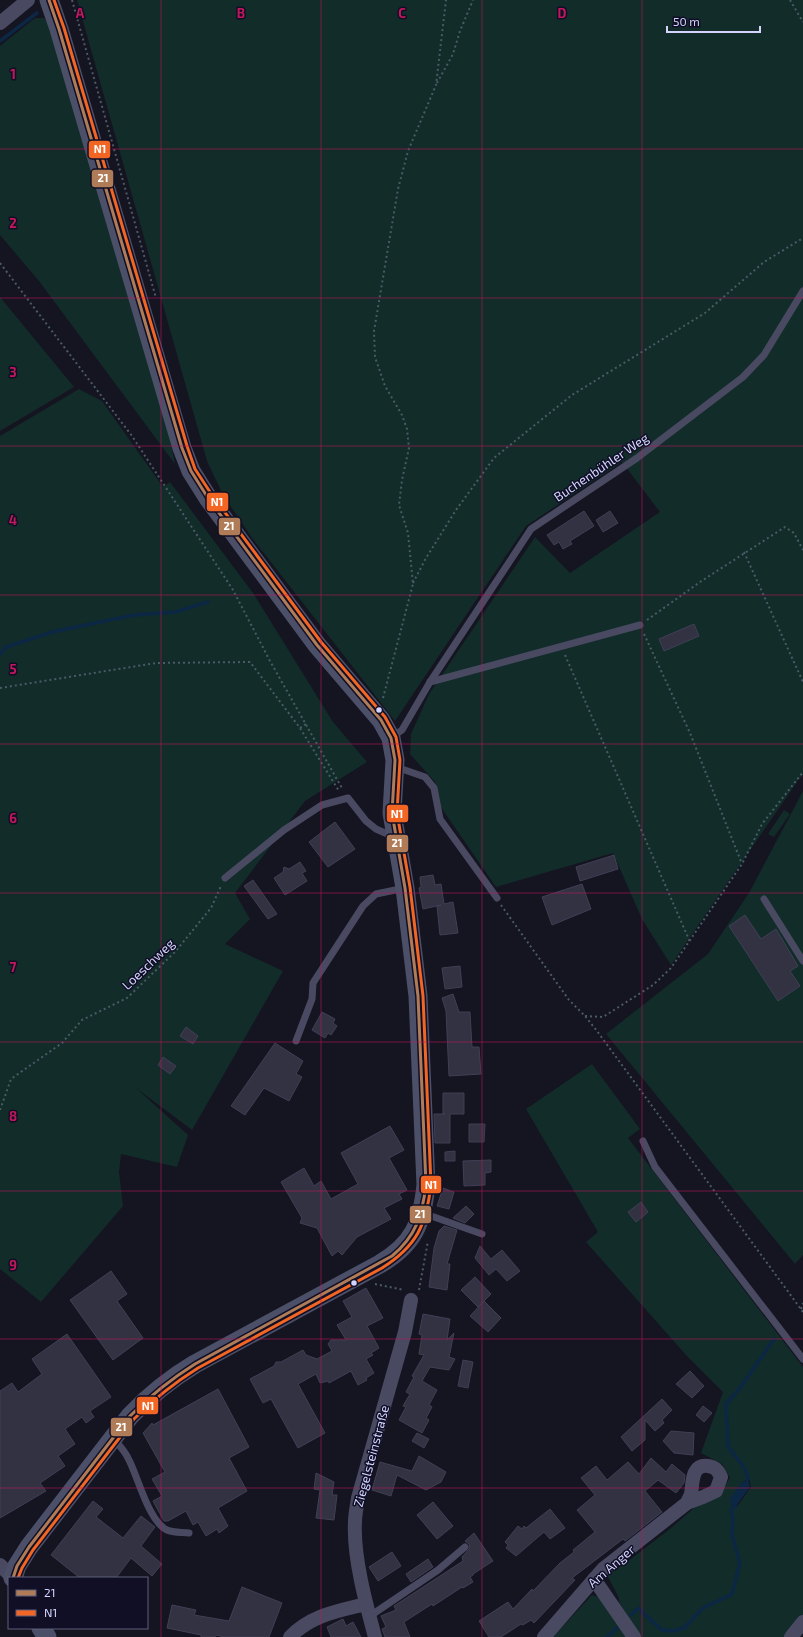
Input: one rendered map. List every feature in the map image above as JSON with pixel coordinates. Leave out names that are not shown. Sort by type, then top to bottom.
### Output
[{"type":"street","points":[[0,23],[28,0]]},
{"type":"street","points":[[13,1577],[17,1566],[29,1547],[130,1416],[144,1402],[166,1382],[178,1374],[391,1257],[404,1246],[413,1234],[421,1215],[426,1185],[418,996],[405,888],[395,837],[392,804],[394,754],[391,738],[384,724],[375,712],[307,633],[208,498],[191,471],[182,448],[49,0]]},
{"type":"street","name":"Ziegelsteinstraße","points":[[375,1637],[355,1548],[358,1498],[414,1296]]},
{"type":"street","name":"Am Anger","points":[[544,1637],[603,1569],[687,1502]]},
{"type":"street","points":[[0,1565],[12,1577]]},
{"type":"street","points":[[594,1578],[634,1637]]},
{"type":"street","points":[[290,1637],[299,1628],[326,1614],[368,1610]]},
{"type":"street","points":[[791,1637],[803,1622]]},
{"type":"street","points":[[42,1629],[48,1637]]},
{"type":"lane","name":"Buchenbühler Weg","points":[[391,738],[402,730],[430,682],[530,529],[637,458],[743,377],[764,355],[803,291]]},
{"type":"lane","points":[[430,682],[640,625]]},
{"type":"lane","points":[[394,767],[425,777],[434,788],[440,819],[497,898]]},
{"type":"lane","points":[[225,878],[284,830],[322,805],[346,798],[366,821],[376,829],[395,837]]},
{"type":"lane","points":[[296,1041],[312,999],[313,983],[364,906],[376,894],[405,888]]},
{"type":"lane","points":[[764,899],[803,961]]},
{"type":"lane","points":[[643,1142],[655,1167],[803,1359]]},
{"type":"lane","points":[[421,1215],[434,1217],[482,1234]]},
{"type":"lane","points":[[113,1438],[128,1456],[144,1497],[154,1516],[167,1530],[189,1533]]},
{"type":"lane","points":[[368,1610],[438,1570],[465,1547]]},
{"type":"path","points":[[72,0],[158,305]]},
{"type":"path","points":[[436,84],[446,0]]},
{"type":"path","points":[[413,584],[408,533],[399,505],[402,480],[409,448],[407,429],[402,416],[385,386],[375,357],[374,331],[398,189],[408,151],[436,84],[453,54],[460,31],[473,0]]},
{"type":"path","points":[[790,0],[803,22]]},
{"type":"path","points":[[382,700],[398,646],[413,584],[426,558],[456,510],[494,458],[572,395],[705,313],[764,262],[803,238]]},
{"type":"path","points":[[0,263],[132,436],[233,590],[270,661],[346,798]]},
{"type":"path","points":[[742,864],[690,733],[640,625],[744,552],[785,527],[794,533],[803,550]]},
{"type":"path","points":[[744,552],[803,682]]},
{"type":"path","points":[[561,647],[690,942]]},
{"type":"path","points":[[0,688],[156,663],[250,662],[300,728],[346,798]]},
{"type":"path","points":[[300,728],[306,724]]},
{"type":"path","points":[[585,1016],[603,1017],[653,985],[671,968],[742,864],[762,824],[803,772]]},
{"type":"path","name":"Loeschweg","points":[[0,1110],[11,1079],[62,1043],[82,1020],[127,998],[175,952],[211,908],[225,878]]},
{"type":"path","points":[[497,898],[569,1000],[585,1016],[803,1312]]},
{"type":"path","points":[[360,1274],[366,1282],[414,1296],[428,1236]]},
{"type":"path","points":[[801,1309],[803,1303]]},
{"type":"green space","points":[[77,0],[803,0],[803,775],[671,965],[642,919],[613,853],[496,887],[440,806],[435,782],[410,754],[411,734],[429,694],[535,537],[570,573],[660,512],[622,462],[526,526],[395,721],[252,538],[223,495],[207,461]]},
{"type":"green space","points":[[35,18],[44,18],[49,23],[134,318],[168,430],[175,464],[39,281],[0,235],[0,46]]},
{"type":"green space","points":[[0,297],[74,387],[0,431]]},
{"type":"green space","points":[[79,389],[102,401],[163,487],[170,482],[253,593],[333,722],[367,762],[305,801],[235,893],[250,919],[225,944],[283,971],[192,1130],[136,1088],[188,1135],[177,1167],[121,1154],[119,1172],[123,1206],[41,1302],[0,1269],[0,436]]},
{"type":"green space","points":[[803,791],[803,1255],[795,1264],[606,1034],[708,954],[749,893]]},
{"type":"green space","points":[[784,810],[790,814],[774,837],[768,834]]},
{"type":"green space","points":[[592,1064],[640,1129],[628,1138],[803,1367],[803,1616],[786,1637],[639,1637],[619,1602],[619,1598],[607,1575],[627,1562],[694,1508],[718,1495],[730,1478],[722,1464],[701,1453],[723,1392],[686,1355],[586,1242],[598,1232],[526,1109]],"holes":[[[749,1478],[751,1487],[736,1508],[731,1506],[741,1483]]]},
{"type":"green space","points":[[592,1595],[599,1597],[627,1637],[553,1637]]},
{"type":"water","points":[[748,1479],[750,1487],[736,1506],[731,1506],[730,1499],[741,1483]]},
{"type":"building","points":[[584,511],[594,526],[570,541],[572,544],[563,549],[559,542],[554,545],[547,535]]},
{"type":"building","points":[[610,511],[618,523],[603,532],[596,520]]},
{"type":"building","points":[[694,624],[699,636],[664,651],[659,639]]},
{"type":"building","points":[[335,822],[355,849],[328,867],[309,842]]},
{"type":"building","points":[[614,855],[618,869],[580,881],[576,867]]},
{"type":"building","points":[[300,862],[306,871],[302,873],[307,881],[285,895],[274,878],[283,872],[284,867],[289,869]]},
{"type":"building","points":[[433,875],[435,885],[441,884],[444,904],[453,902],[458,933],[440,935],[437,906],[441,905],[423,909],[419,888],[421,887],[420,877]]},
{"type":"building","points":[[253,880],[277,914],[268,919],[244,886]]},
{"type":"building","points":[[582,884],[591,909],[552,925],[542,897]]},
{"type":"building","points":[[745,915],[761,939],[776,929],[798,966],[790,971],[800,986],[778,1001],[729,926]]},
{"type":"building","points":[[460,966],[462,987],[445,989],[442,968]]},
{"type":"building","points":[[453,994],[459,1012],[470,1012],[472,1047],[479,1047],[481,1074],[449,1076],[446,1011],[442,998]]},
{"type":"building","points":[[322,1012],[335,1019],[333,1023],[337,1026],[331,1035],[328,1033],[325,1038],[312,1030]]},
{"type":"building","points":[[186,1027],[198,1036],[193,1044],[180,1036]]},
{"type":"building","points":[[275,1043],[303,1061],[296,1074],[302,1077],[289,1101],[264,1088],[245,1115],[231,1106]]},
{"type":"building","points":[[163,1057],[176,1066],[170,1074],[158,1065]]},
{"type":"building","points":[[443,1093],[464,1093],[464,1114],[450,1114],[450,1143],[435,1143],[434,1114],[443,1114]]},
{"type":"building","points":[[469,1124],[485,1124],[484,1142],[469,1142]]},
{"type":"building","points":[[390,1126],[404,1150],[389,1158],[407,1190],[399,1194],[402,1199],[384,1208],[391,1219],[357,1237],[342,1255],[338,1251],[332,1256],[317,1228],[300,1223],[302,1218],[281,1182],[304,1168],[314,1186],[321,1181],[331,1199],[358,1184],[341,1153]]},
{"type":"building","points":[[455,1151],[455,1161],[445,1161],[445,1152]]},
{"type":"building","points":[[491,1160],[491,1172],[485,1173],[485,1185],[464,1186],[463,1161]]},
{"type":"building","points":[[443,1188],[454,1192],[449,1209],[437,1206]]},
{"type":"building","points":[[641,1202],[648,1212],[636,1222],[628,1212]]},
{"type":"building","points":[[466,1206],[474,1214],[465,1223],[453,1218]]},
{"type":"building","points":[[444,1226],[457,1230],[447,1264],[450,1264],[447,1290],[429,1287],[434,1248],[439,1231]]},
{"type":"building","points":[[480,1246],[491,1259],[502,1250],[520,1271],[507,1281],[496,1269],[489,1275],[475,1258]]},
{"type":"building","points":[[111,1271],[127,1294],[117,1301],[143,1338],[113,1360],[70,1300]]},
{"type":"building","points":[[475,1277],[491,1294],[478,1307],[461,1290]]},
{"type":"building","points":[[366,1288],[383,1318],[367,1326],[379,1348],[371,1353],[373,1355],[366,1359],[374,1373],[366,1378],[367,1380],[358,1385],[351,1371],[329,1383],[328,1381],[320,1383],[316,1374],[298,1384],[325,1433],[298,1448],[271,1399],[263,1403],[250,1379],[274,1366],[276,1362],[281,1362],[303,1350],[306,1355],[317,1359],[332,1351],[328,1344],[331,1340],[346,1340],[337,1325],[352,1317],[343,1301]]},
{"type":"building","points":[[484,1301],[501,1318],[488,1332],[470,1316]]},
{"type":"building","points":[[423,1314],[450,1319],[447,1340],[454,1333],[449,1357],[455,1359],[449,1370],[430,1367],[422,1381],[437,1390],[429,1405],[432,1407],[426,1418],[429,1420],[422,1433],[399,1420],[406,1407],[403,1406],[410,1394],[406,1392],[414,1377],[412,1376],[424,1355],[419,1354],[422,1335],[419,1334]]},
{"type":"building","points":[[67,1334],[111,1397],[90,1411],[94,1417],[86,1423],[82,1417],[65,1429],[75,1444],[58,1456],[65,1466],[40,1483],[46,1491],[0,1518],[0,1391],[12,1383],[18,1392],[42,1374],[32,1359]]},
{"type":"building","points":[[463,1360],[473,1362],[468,1388],[458,1386]]},
{"type":"building","points":[[690,1371],[704,1386],[692,1398],[676,1384]]},
{"type":"building","points":[[218,1389],[249,1447],[229,1458],[247,1491],[218,1508],[228,1526],[219,1533],[217,1529],[206,1536],[198,1522],[193,1525],[186,1511],[168,1521],[164,1521],[153,1501],[162,1496],[152,1479],[165,1472],[143,1433],[152,1423],[153,1425]]},
{"type":"building","points":[[662,1399],[672,1410],[662,1420],[664,1423],[655,1431],[645,1420],[645,1440],[632,1451],[621,1437]]},
{"type":"building","points":[[703,1406],[712,1413],[704,1422],[696,1415]]},
{"type":"building","points":[[671,1431],[694,1433],[693,1455],[674,1453],[663,1441]]},
{"type":"building","points":[[417,1433],[429,1439],[424,1448],[412,1441]]},
{"type":"building","points":[[419,1456],[446,1472],[441,1482],[426,1490],[397,1475],[391,1496],[372,1490],[380,1462],[412,1471]]},
{"type":"building","points":[[651,1458],[666,1472],[672,1464],[685,1475],[684,1483],[676,1493],[658,1480],[645,1491],[662,1512],[625,1541],[623,1539],[572,1578],[575,1580],[534,1623],[531,1620],[523,1625],[521,1624],[501,1637],[489,1637],[479,1621],[508,1602],[513,1609],[532,1589],[533,1591],[560,1563],[574,1552],[573,1550],[595,1532],[577,1510],[595,1495],[581,1478],[596,1466],[607,1480],[628,1462],[639,1474]]},
{"type":"building","points":[[316,1473],[334,1482],[332,1495],[337,1495],[334,1520],[316,1518],[320,1490],[314,1489]]},
{"type":"building","points":[[93,1501],[103,1509],[96,1517],[123,1538],[141,1516],[155,1527],[141,1546],[162,1564],[152,1576],[131,1558],[117,1577],[79,1577],[51,1555]]},
{"type":"building","points":[[433,1502],[453,1526],[437,1539],[417,1515]]},
{"type":"building","points":[[550,1509],[565,1528],[550,1539],[544,1532],[516,1556],[506,1548],[508,1545],[505,1542],[518,1526],[522,1529],[524,1526],[526,1528]]},
{"type":"building","points":[[474,1533],[493,1561],[470,1577],[473,1582],[463,1588],[462,1587],[433,1606],[432,1604],[404,1622],[410,1637],[385,1637],[382,1629],[386,1627],[381,1616],[396,1610],[394,1606],[463,1561],[462,1557],[470,1548],[469,1544],[465,1541]]},
{"type":"building","points":[[392,1552],[401,1566],[378,1581],[369,1567]]},
{"type":"building","points":[[428,1559],[433,1567],[411,1582],[406,1574]]},
{"type":"building","points":[[242,1587],[282,1603],[269,1637],[224,1637],[216,1635],[215,1637],[201,1637],[201,1635],[167,1628],[172,1605],[196,1610],[194,1615],[229,1621]]},
{"type":"building","points":[[343,1619],[346,1626],[353,1622],[361,1637],[331,1637],[327,1627]]},
{"type":"waterway","points":[[0,41],[37,13]]},
{"type":"waterway","points":[[0,654],[6,647],[52,632],[134,615],[175,612],[208,602]]},
{"type":"waterway","points":[[748,1479],[745,1469],[728,1446],[726,1404],[740,1388],[774,1339]]},
{"type":"waterway","points":[[631,1615],[638,1608],[662,1630],[673,1631],[684,1628],[703,1608],[732,1594],[740,1563],[732,1535],[733,1519],[731,1510],[736,1506]]},
{"type":"waterway","points":[[607,1637],[617,1628]]},
{"type":"transit line","name":"21","points":[[13,1577],[17,1566],[29,1547],[130,1416],[169,1382],[195,1364],[392,1256],[407,1241],[416,1225],[420,1216],[426,1185],[418,996],[405,888],[392,813],[395,760],[391,738],[381,720],[317,645],[208,498],[191,471],[182,448],[59,29],[49,0]]},
{"type":"transit line","name":"N1","points":[[18,1577],[33,1550],[141,1412],[156,1398],[198,1368],[382,1268],[394,1260],[412,1243],[423,1223],[431,1185],[423,996],[410,887],[397,813],[400,760],[396,737],[385,717],[321,642],[212,495],[195,469],[64,28],[54,0]]}]
